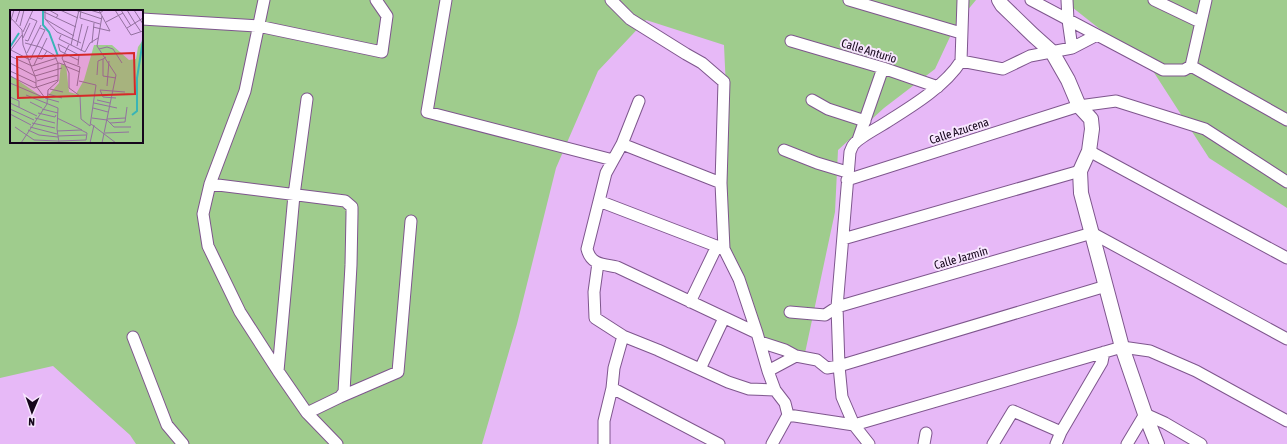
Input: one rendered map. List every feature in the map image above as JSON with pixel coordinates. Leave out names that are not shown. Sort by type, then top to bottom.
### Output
[{"type":"street","points":[[264,0],[245,91],[210,184],[203,214],[208,246],[240,312],[278,372],[307,412],[338,444]]},
{"type":"street","points":[[143,19],[258,26],[382,52],[387,16],[376,0]]},
{"type":"street","points":[[446,0],[427,112],[613,160]]},
{"type":"street","points":[[611,0],[630,20],[702,63],[724,82],[720,247],[690,302]]},
{"type":"street","points":[[849,0],[961,33]]},
{"type":"street","points":[[869,444],[854,425],[842,397],[839,366],[837,307],[850,152],[853,144],[858,140],[938,87],[955,70],[960,61],[963,0]]},
{"type":"street","points":[[999,0],[1002,5],[1033,36],[1052,52],[1068,80],[1079,106],[1091,119],[1092,129],[1089,151],[1080,171],[1081,194],[1122,347],[1157,444]]},
{"type":"street","points":[[1030,0],[1163,70],[1184,70],[1191,66],[1206,0]]},
{"type":"street","points":[[1067,0],[1072,48]]},
{"type":"street","points":[[1154,0],[1200,22]]},
{"type":"street","points":[[960,61],[1003,69],[1030,56],[1072,48],[1097,35]]},
{"type":"street","name":"Calle Anturio","points":[[791,41],[883,68],[938,87]]},
{"type":"street","points":[[1191,66],[1287,120]]},
{"type":"street","points":[[858,140],[883,68]]},
{"type":"street","points":[[278,372],[294,195],[307,99]]},
{"type":"street","points":[[812,100],[828,109],[865,121]]},
{"type":"street","points":[[639,101],[622,144],[606,173],[586,249],[588,257],[598,263],[617,267],[724,318],[796,356],[817,360],[827,368],[839,366],[1106,286]]},
{"type":"street","name":"Calle Azucena","points":[[847,176],[1079,106],[1116,101],[1205,129],[1287,182]]},
{"type":"street","points":[[622,144],[721,183]]},
{"type":"street","points":[[784,150],[847,176]]},
{"type":"street","points":[[1089,151],[1287,258]]},
{"type":"street","points":[[842,239],[1080,171]]},
{"type":"street","points":[[210,184],[345,201],[352,207],[351,265],[345,384],[344,392],[340,397]]},
{"type":"street","points":[[599,201],[720,247],[739,279],[775,390],[786,402],[788,415],[772,444]]},
{"type":"street","points":[[307,412],[398,372],[411,221]]},
{"type":"street","points":[[1092,233],[1287,339]]},
{"type":"street","name":"Calle Jazmín","points":[[790,312],[825,315],[837,307],[1092,233]]},
{"type":"street","points":[[598,263],[594,292],[594,318],[623,336],[728,382],[749,389],[775,390]]},
{"type":"street","points":[[700,369],[724,318]]},
{"type":"street","points":[[604,444],[604,421],[612,388],[614,368],[623,336]]},
{"type":"street","points":[[133,337],[167,425],[183,444]]},
{"type":"street","points":[[788,415],[854,425],[1122,347],[1150,351],[1189,368],[1287,421]]},
{"type":"street","points":[[1056,444],[1061,432],[1102,362],[1104,352]]},
{"type":"street","points":[[768,371],[796,356]]},
{"type":"street","points":[[612,388],[719,444]]},
{"type":"street","points":[[993,444],[1013,411],[1061,432]]},
{"type":"street","points":[[1127,444],[1145,414]]},
{"type":"street","points":[[1145,414],[1165,423],[1202,444]]},
{"type":"green space","points":[[0,0],[976,0],[956,24],[935,69],[884,108],[838,150],[835,212],[805,353],[753,336],[724,246],[728,132],[724,45],[646,20],[598,71],[556,168],[517,324],[482,444],[136,444],[130,435],[53,366],[0,378]]},
{"type":"green space","points":[[1063,0],[1287,0],[1287,208],[1209,158],[1153,71]]}]
